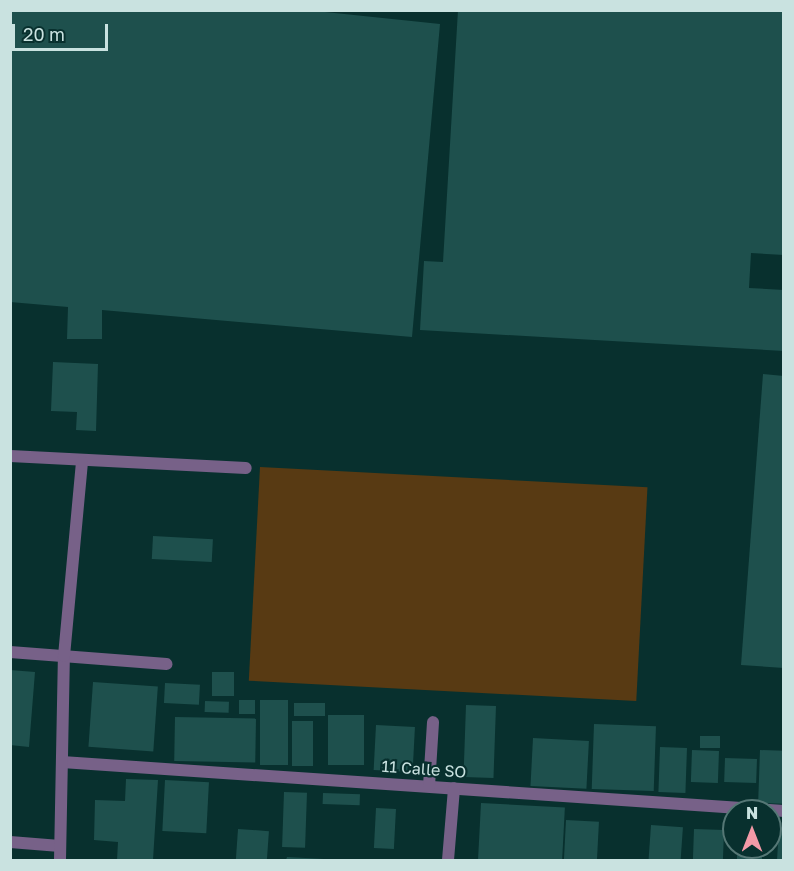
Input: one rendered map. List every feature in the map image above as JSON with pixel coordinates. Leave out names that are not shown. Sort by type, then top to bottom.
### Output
[{"type":"street","points":[[10,456],[82,462],[246,468]]},
{"type":"street","points":[[60,861],[64,656],[82,462]]},
{"type":"street","points":[[10,652],[166,664]]},
{"type":"street","points":[[429,786],[433,722]]},
{"type":"street","name":"11 Calle SO","points":[[62,762],[783,811]]},
{"type":"street","points":[[448,861],[454,788]]},
{"type":"street","points":[[10,842],[60,846]]},
{"type":"shaded area","points":[[260,467],[647,487],[636,701],[249,681]]},
{"type":"building","points":[[10,10],[306,10],[440,24],[412,337],[102,310],[102,339],[67,339],[68,307],[10,302]]},
{"type":"building","points":[[458,10],[784,10],[784,255],[751,253],[749,288],[784,290],[784,351],[420,330],[424,261],[443,262]]},
{"type":"building","points":[[53,362],[98,364],[96,431],[76,430],[77,412],[51,411]]},
{"type":"building","points":[[763,374],[784,376],[784,668],[741,665]]},
{"type":"building","points":[[153,536],[213,539],[212,562],[152,559]]},
{"type":"building","points":[[10,670],[35,672],[29,747],[10,745]]},
{"type":"building","points":[[212,672],[234,672],[234,696],[212,696]]},
{"type":"building","points":[[93,682],[158,687],[153,751],[88,747]]},
{"type":"building","points":[[165,683],[200,685],[199,705],[164,703]]},
{"type":"building","points":[[239,700],[255,700],[255,714],[239,714]]},
{"type":"building","points":[[260,700],[288,700],[288,765],[260,765]]},
{"type":"building","points":[[205,701],[229,702],[229,713],[205,712]]},
{"type":"building","points":[[294,703],[325,703],[325,716],[294,716]]},
{"type":"building","points":[[466,705],[496,706],[493,778],[463,777]]},
{"type":"building","points":[[328,715],[364,715],[364,765],[328,765]]},
{"type":"building","points":[[175,717],[256,718],[255,762],[174,761]]},
{"type":"building","points":[[292,721],[313,721],[313,766],[292,766]]},
{"type":"building","points":[[594,724],[656,726],[654,791],[592,789]]},
{"type":"building","points":[[376,725],[415,727],[413,772],[374,770]]},
{"type":"building","points":[[700,736],[720,736],[720,748],[700,748]]},
{"type":"building","points":[[533,738],[589,741],[586,789],[530,786]]},
{"type":"building","points":[[660,747],[687,748],[685,793],[658,792]]},
{"type":"building","points":[[692,750],[719,751],[718,783],[691,782]]},
{"type":"building","points":[[760,750],[784,751],[782,804],[782,799],[758,799]]},
{"type":"building","points":[[725,758],[757,759],[756,783],[724,782]]},
{"type":"building","points":[[126,779],[158,780],[153,860],[117,860],[118,842],[94,840],[95,800],[125,801]]},
{"type":"building","points":[[165,780],[209,782],[206,833],[162,831]]},
{"type":"building","points":[[284,792],[307,793],[305,848],[282,847]]},
{"type":"building","points":[[323,793],[360,794],[360,805],[323,804]]},
{"type":"building","points":[[481,803],[565,807],[562,860],[478,860]]},
{"type":"building","points":[[376,808],[396,809],[394,849],[374,848]]},
{"type":"building","points":[[566,820],[599,822],[597,860],[564,860]]},
{"type":"building","points":[[651,825],[683,827],[681,860],[649,860]]},
{"type":"building","points":[[782,827],[784,827],[784,860],[777,860],[782,859]]},
{"type":"building","points":[[238,829],[269,831],[267,860],[236,860]]},
{"type":"building","points":[[694,829],[722,830],[723,860],[693,860]]},
{"type":"building","points":[[287,857],[324,859],[324,860],[286,860]]},
{"type":"building","points":[[737,859],[762,859],[762,860]]}]
